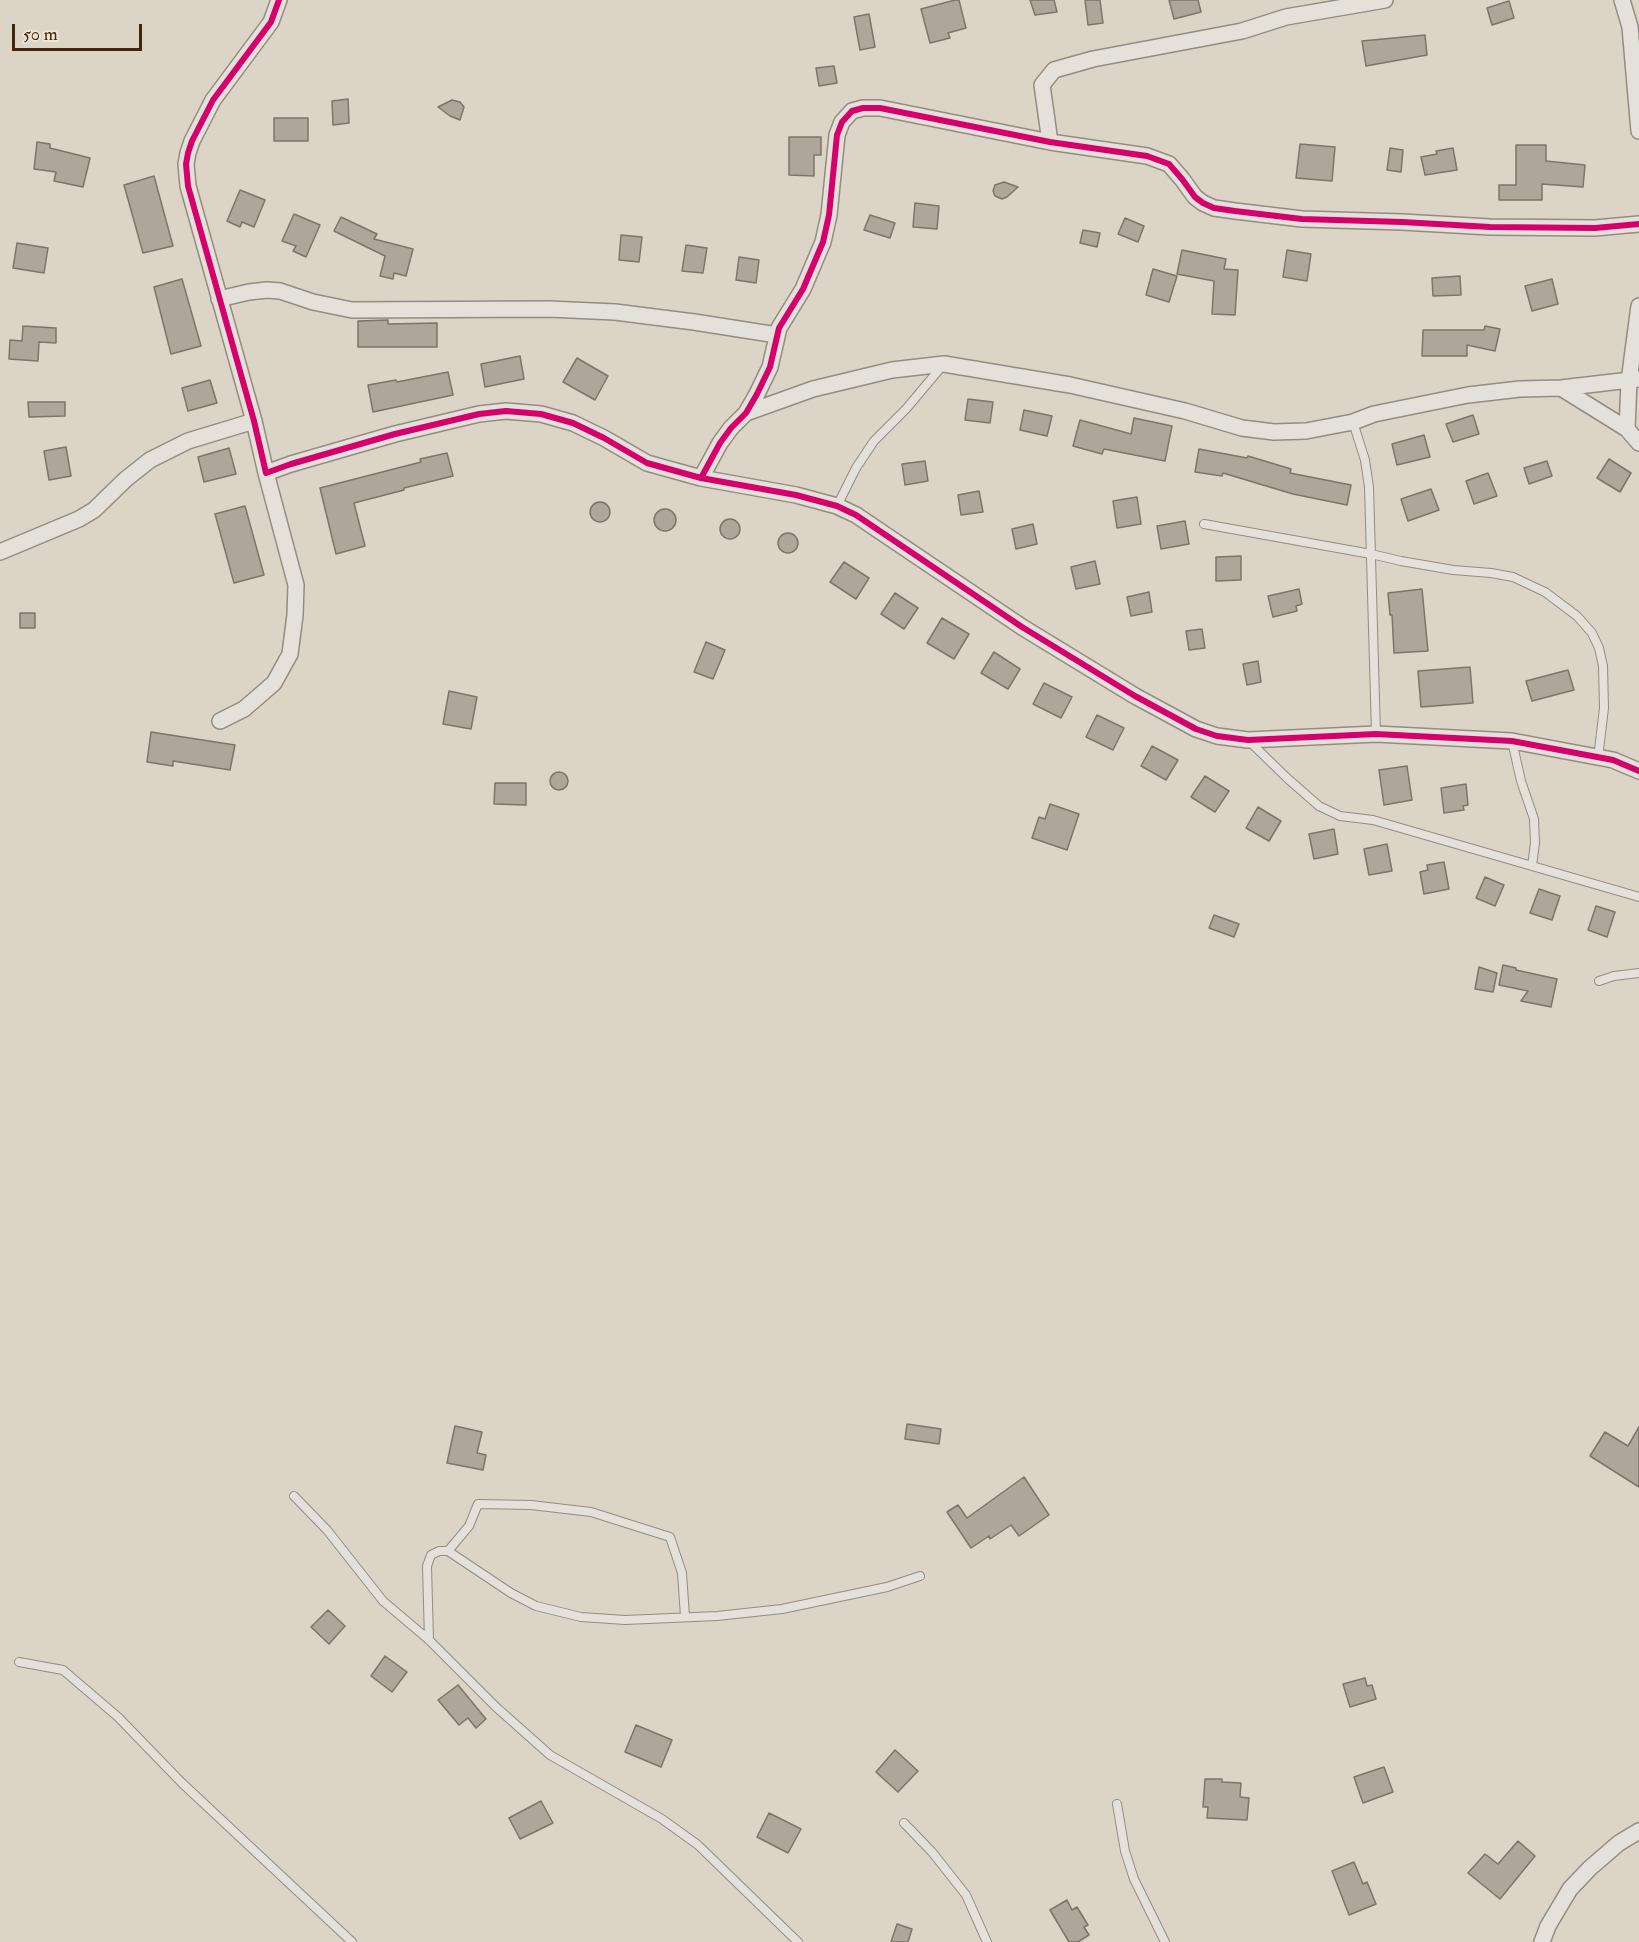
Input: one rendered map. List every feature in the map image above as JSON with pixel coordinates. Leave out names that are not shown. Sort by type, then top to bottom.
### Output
[{"type":"street","points":[[220,721],[244,708],[273,683],[290,654],[296,585],[254,421],[188,186],[188,153],[213,100],[271,22],[279,0]]},
{"type":"street","points":[[1050,142],[1042,85],[1054,70],[1093,59],[1242,31],[1286,17],[1385,0]]},
{"type":"street","points":[[1622,0],[1630,27],[1639,131]]},
{"type":"street","points":[[701,478],[730,428],[746,413],[770,367],[782,321],[803,289],[823,242],[829,215],[837,135],[842,122],[852,111],[863,108],[880,108],[1050,142],[1147,156],[1169,164],[1195,197],[1214,208],[1302,219],[1490,227],[1595,228],[1639,224]]},
{"type":"street","points":[[219,298],[249,291],[267,290],[280,291],[313,302],[352,310],[549,309],[615,312],[777,335]]},
{"type":"street","points":[[1627,429],[1634,380],[1639,306]]},
{"type":"street","points":[[746,413],[813,389],[892,370],[944,364],[1070,385],[1185,411],[1242,428],[1274,432],[1306,431],[1353,422],[1374,414],[1468,394],[1561,388],[1634,380]]},
{"type":"street","points":[[1561,388],[1627,429],[1639,443]]},
{"type":"street","points":[[266,473],[395,434],[479,414],[506,411],[541,414],[573,423],[647,463],[701,478],[796,495],[837,506],[856,515],[1022,627],[1135,696],[1196,729],[1217,736],[1248,740],[1376,734],[1512,741],[1613,760],[1639,771]]},
{"type":"street","points":[[0,552],[79,519],[94,510],[126,479],[150,460],[188,441],[254,421]]},
{"type":"street","points":[[1542,1942],[1548,1926],[1569,1889],[1619,1843],[1639,1831]]},
{"type":"lane","points":[[837,506],[856,468],[874,441],[906,409],[944,364]]},
{"type":"lane","points":[[1353,422],[1366,469],[1376,734]]},
{"type":"lane","points":[[1204,524],[1453,570],[1491,573],[1513,578],[1545,592],[1577,616],[1593,633],[1599,648],[1603,666],[1604,708],[1598,758]]},
{"type":"lane","points":[[1248,740],[1319,806],[1340,816],[1373,820],[1639,897]]},
{"type":"lane","points":[[1512,741],[1521,781],[1534,819],[1535,843],[1532,866]]},
{"type":"lane","points":[[1599,981],[1614,976],[1639,973]]},
{"type":"lane","points":[[294,1496],[327,1530],[383,1601],[429,1640],[496,1707],[550,1755],[662,1819],[698,1845],[798,1942]]},
{"type":"lane","points":[[448,1551],[469,1526],[478,1504],[531,1505],[591,1512],[670,1537],[682,1573],[685,1617]]},
{"type":"lane","points":[[429,1640],[426,1588],[428,1560],[434,1552],[448,1551],[511,1593],[536,1606],[581,1617],[625,1620],[717,1616],[782,1609],[887,1587],[921,1576]]},
{"type":"lane","points":[[19,1662],[63,1670],[118,1717],[182,1784],[352,1942]]},
{"type":"lane","points":[[1117,1804],[1125,1851],[1134,1879],[1165,1942]]},
{"type":"lane","points":[[904,1823],[932,1852],[966,1895],[987,1942]]},
{"type":"building","points":[[959,0],[966,28],[948,33],[950,38],[930,43],[921,9]]},
{"type":"building","points":[[1030,0],[1054,0],[1057,12],[1035,15]]},
{"type":"building","points":[[1085,0],[1100,0],[1103,23],[1088,25]]},
{"type":"building","points":[[1169,0],[1198,0],[1201,12],[1174,19]]},
{"type":"building","points":[[1509,1],[1514,18],[1492,25],[1487,8]]},
{"type":"building","points":[[869,14],[875,47],[860,50],[854,17]]},
{"type":"building","points":[[1425,35],[1427,55],[1366,66],[1362,41]]},
{"type":"building","points":[[834,66],[837,83],[819,86],[816,68]]},
{"type":"building","points":[[348,99],[349,123],[333,125],[332,101]]},
{"type":"building","points":[[452,100],[460,102],[464,107],[460,120],[438,107]]},
{"type":"building","points":[[274,118],[308,118],[308,141],[274,141]]},
{"type":"building","points":[[789,137],[821,137],[821,155],[814,155],[814,176],[789,175]]},
{"type":"building","points":[[37,142],[50,144],[50,148],[90,158],[83,187],[54,181],[56,172],[34,169]]},
{"type":"building","points":[[1300,144],[1335,147],[1332,181],[1296,178]]},
{"type":"building","points":[[1516,145],[1546,145],[1546,161],[1585,165],[1583,187],[1542,184],[1542,200],[1499,200],[1499,185],[1516,185]]},
{"type":"building","points":[[1390,148],[1403,150],[1401,172],[1387,170]]},
{"type":"building","points":[[1453,148],[1457,170],[1425,175],[1421,157]]},
{"type":"building","points":[[154,176],[173,246],[143,253],[124,185]]},
{"type":"building","points":[[1004,182],[1018,187],[1002,199],[995,196],[993,191],[995,185]]},
{"type":"building","points":[[240,190],[265,200],[254,227],[242,222],[240,227],[227,221]]},
{"type":"building","points":[[915,203],[939,206],[937,229],[913,227]]},
{"type":"building","points":[[294,214],[320,225],[306,257],[293,251],[296,246],[282,241]]},
{"type":"building","points":[[870,215],[895,223],[890,238],[864,230]]},
{"type":"building","points":[[341,217],[377,234],[374,239],[413,249],[406,276],[394,273],[393,279],[380,276],[385,256],[334,231]]},
{"type":"building","points":[[1125,218],[1144,226],[1138,242],[1118,234]]},
{"type":"building","points":[[1083,230],[1100,233],[1097,247],[1080,243]]},
{"type":"building","points":[[621,235],[642,237],[639,262],[619,260]]},
{"type":"building","points":[[17,243],[48,248],[44,273],[13,268]]},
{"type":"building","points":[[686,245],[707,248],[703,273],[682,271]]},
{"type":"building","points":[[1182,250],[1226,259],[1224,269],[1238,270],[1235,315],[1212,314],[1214,281],[1177,274]]},
{"type":"building","points":[[1287,250],[1311,254],[1307,281],[1283,277]]},
{"type":"building","points":[[739,257],[759,260],[756,283],[736,280]]},
{"type":"building","points":[[1153,269],[1177,276],[1169,302],[1146,295]]},
{"type":"building","points":[[1460,276],[1461,295],[1433,296],[1432,278]]},
{"type":"building","points":[[182,279],[201,346],[171,354],[154,287]]},
{"type":"building","points":[[1552,279],[1558,304],[1532,311],[1525,286]]},
{"type":"building","points":[[388,320],[388,324],[437,323],[437,347],[358,347],[358,321]]},
{"type":"building","points":[[23,326],[56,328],[56,343],[39,342],[38,361],[9,359],[10,340],[22,341]]},
{"type":"building","points":[[1485,326],[1500,329],[1495,351],[1467,345],[1467,356],[1422,356],[1423,330],[1484,330]]},
{"type":"building","points":[[520,356],[524,379],[485,387],[481,364]]},
{"type":"building","points":[[577,358],[608,376],[595,400],[563,382]]},
{"type":"building","points":[[448,372],[453,395],[373,412],[368,385]]},
{"type":"building","points":[[210,380],[217,403],[188,411],[182,388]]},
{"type":"building","points":[[968,399],[993,402],[990,423],[965,420]]},
{"type":"building","points":[[28,402],[65,402],[65,416],[29,417]]},
{"type":"building","points":[[1024,410],[1052,416],[1047,436],[1020,430]]},
{"type":"building","points":[[1473,415],[1479,434],[1453,442],[1446,424]]},
{"type":"building","points":[[1134,418],[1172,426],[1165,461],[1104,449],[1102,454],[1073,446],[1080,420],[1131,434]]},
{"type":"building","points":[[1424,435],[1430,457],[1397,465],[1392,444]]},
{"type":"building","points":[[66,447],[71,476],[49,480],[44,451]]},
{"type":"building","points":[[229,448],[236,474],[204,482],[198,457]]},
{"type":"building","points":[[1199,449],[1247,458],[1248,456],[1291,469],[1290,473],[1351,485],[1347,505],[1293,494],[1223,473],[1222,476],[1195,472]]},
{"type":"building","points":[[447,453],[453,476],[354,503],[365,546],[336,554],[320,488]]},
{"type":"building","points":[[1609,459],[1631,473],[1620,492],[1597,478]]},
{"type":"building","points":[[925,461],[928,481],[905,485],[902,464]]},
{"type":"building","points":[[1547,461],[1552,476],[1529,484],[1524,468]]},
{"type":"building","points":[[1488,473],[1497,496],[1474,504],[1466,481]]},
{"type":"building","points":[[1431,489],[1439,510],[1408,521],[1401,499]]},
{"type":"building","points":[[979,491],[983,512],[961,515],[958,495]]},
{"type":"building","points":[[1137,497],[1141,524],[1117,528],[1113,501]]},
{"type":"building","points":[[600,502],[607,505],[610,512],[607,519],[600,522],[593,519],[590,512],[593,505]]},
{"type":"building","points":[[245,506],[264,575],[234,583],[215,514]]},
{"type":"building","points":[[665,509],[673,512],[676,520],[673,528],[665,531],[657,528],[654,520],[657,512]]},
{"type":"building","points":[[726,519],[734,519],[740,525],[740,533],[734,539],[726,539],[720,533],[720,525]]},
{"type":"building","points":[[1185,521],[1189,544],[1161,549],[1157,526]]},
{"type":"building","points":[[1033,524],[1037,544],[1016,549],[1012,529]]},
{"type":"building","points":[[788,533],[795,536],[798,543],[795,550],[788,553],[781,550],[778,543],[781,536]]},
{"type":"building","points":[[1241,556],[1241,580],[1216,581],[1216,557]]},
{"type":"building","points":[[1095,561],[1100,584],[1076,589],[1071,567]]},
{"type":"building","points":[[844,562],[869,578],[856,599],[830,582]]},
{"type":"building","points":[[1299,589],[1302,604],[1296,606],[1297,611],[1273,617],[1268,596]]},
{"type":"building","points":[[1422,589],[1428,651],[1394,653],[1388,593]]},
{"type":"building","points":[[1149,592],[1152,612],[1131,616],[1127,597]]},
{"type":"building","points":[[895,593],[918,608],[904,629],[881,614]]},
{"type":"building","points":[[20,613],[35,613],[35,628],[20,628]]},
{"type":"building","points":[[942,618],[969,634],[954,659],[927,643]]},
{"type":"building","points":[[1202,629],[1205,648],[1189,650],[1186,631]]},
{"type":"building","points":[[706,642],[725,650],[713,679],[694,672]]},
{"type":"building","points":[[994,652],[1020,669],[1008,689],[981,673]]},
{"type":"building","points":[[1258,661],[1261,682],[1247,685],[1243,664]]},
{"type":"building","points":[[1470,667],[1473,703],[1421,707],[1418,671]]},
{"type":"building","points":[[1568,670],[1574,690],[1532,701],[1526,681]]},
{"type":"building","points":[[1044,683],[1072,697],[1061,718],[1033,704]]},
{"type":"building","points":[[449,691],[477,697],[471,729],[443,724]]},
{"type":"building","points":[[1097,715],[1124,728],[1113,750],[1086,737]]},
{"type":"building","points":[[151,732],[235,745],[230,770],[173,761],[173,766],[147,762]]},
{"type":"building","points":[[1152,746],[1178,760],[1166,780],[1141,766]]},
{"type":"building","points":[[1407,766],[1412,800],[1384,805],[1379,770]]},
{"type":"building","points":[[555,772],[563,772],[568,777],[566,788],[555,790],[550,785],[550,777]]},
{"type":"building","points":[[1205,776],[1229,791],[1215,812],[1191,797]]},
{"type":"building","points":[[495,783],[526,783],[526,805],[494,804]]},
{"type":"building","points":[[1466,784],[1468,805],[1463,806],[1464,810],[1444,813],[1441,788]]},
{"type":"building","points":[[1050,804],[1079,814],[1067,850],[1032,838],[1039,817],[1045,819]]},
{"type":"building","points":[[1258,807],[1281,821],[1269,841],[1246,828]]},
{"type":"building","points":[[1334,829],[1338,854],[1314,859],[1309,834]]},
{"type":"building","points":[[1387,844],[1392,871],[1369,875],[1364,849]]},
{"type":"building","points":[[1444,862],[1449,889],[1424,894],[1420,872],[1428,870],[1427,865]]},
{"type":"building","points":[[1485,877],[1504,885],[1495,906],[1476,898]]},
{"type":"building","points":[[1539,889],[1560,896],[1552,920],[1530,913]]},
{"type":"building","points":[[1596,906],[1615,912],[1607,937],[1588,930]]},
{"type":"building","points":[[1214,915],[1239,924],[1234,937],[1209,928]]},
{"type":"building","points":[[1503,965],[1557,979],[1551,1007],[1521,1001],[1528,991],[1499,985]]},
{"type":"building","points":[[1479,967],[1497,973],[1493,992],[1475,989]]},
{"type":"building","points":[[907,1424],[941,1429],[939,1444],[905,1439]]},
{"type":"building","points":[[455,1426],[482,1432],[477,1453],[486,1455],[483,1470],[447,1463]]},
{"type":"building","points":[[1639,1427],[1639,1487],[1590,1456],[1605,1432],[1628,1446]]},
{"type":"building","points":[[1024,1477],[1049,1515],[1019,1536],[1011,1525],[971,1548],[947,1512],[958,1505],[967,1518]]},
{"type":"building","points":[[328,1610],[345,1626],[329,1644],[311,1627]]},
{"type":"building","points":[[385,1656],[407,1672],[392,1692],[371,1676]]},
{"type":"building","points":[[1365,1678],[1367,1686],[1372,1685],[1376,1699],[1350,1707],[1343,1684]]},
{"type":"building","points":[[458,1685],[486,1719],[476,1728],[468,1718],[459,1725],[438,1700]]},
{"type":"building","points":[[636,1725],[672,1740],[661,1767],[625,1752]]},
{"type":"building","points":[[895,1750],[918,1771],[898,1792],[876,1772]]},
{"type":"building","points":[[1384,1767],[1393,1792],[1363,1803],[1354,1777]]},
{"type":"building","points":[[1205,1779],[1222,1779],[1222,1782],[1241,1783],[1240,1797],[1249,1798],[1247,1820],[1207,1818],[1208,1807],[1203,1807]]},
{"type":"building","points":[[541,1801],[553,1823],[520,1839],[509,1818]]},
{"type":"building","points":[[769,1813],[801,1829],[788,1853],[757,1837]]},
{"type":"building","points":[[1518,1841],[1535,1856],[1500,1899],[1468,1873],[1485,1854],[1498,1864]]},
{"type":"building","points":[[1354,1862],[1363,1884],[1367,1882],[1376,1904],[1349,1915],[1332,1871]]},
{"type":"building","points":[[1067,1900],[1072,1910],[1077,1907],[1088,1925],[1084,1927],[1089,1935],[1078,1942],[1069,1942],[1050,1910]]},
{"type":"building","points":[[897,1924],[912,1929],[908,1942],[891,1942]]},
{"type":"cycle path","points":[[279,0],[271,22],[213,100],[192,141],[186,164],[188,186],[254,421],[266,473],[395,434],[479,414],[506,411],[541,414],[573,423],[647,463],[701,478],[796,495],[837,506],[856,515],[1022,627],[1135,696],[1196,729],[1217,736],[1248,740],[1376,734],[1512,741],[1613,760],[1639,771]]},
{"type":"cycle path","points":[[701,478],[720,443],[746,413],[770,367],[779,328],[803,289],[823,242],[829,215],[837,135],[842,122],[852,111],[863,108],[880,108],[1050,142],[1147,156],[1169,164],[1195,197],[1214,208],[1302,219],[1490,227],[1595,228],[1639,224]]}]
